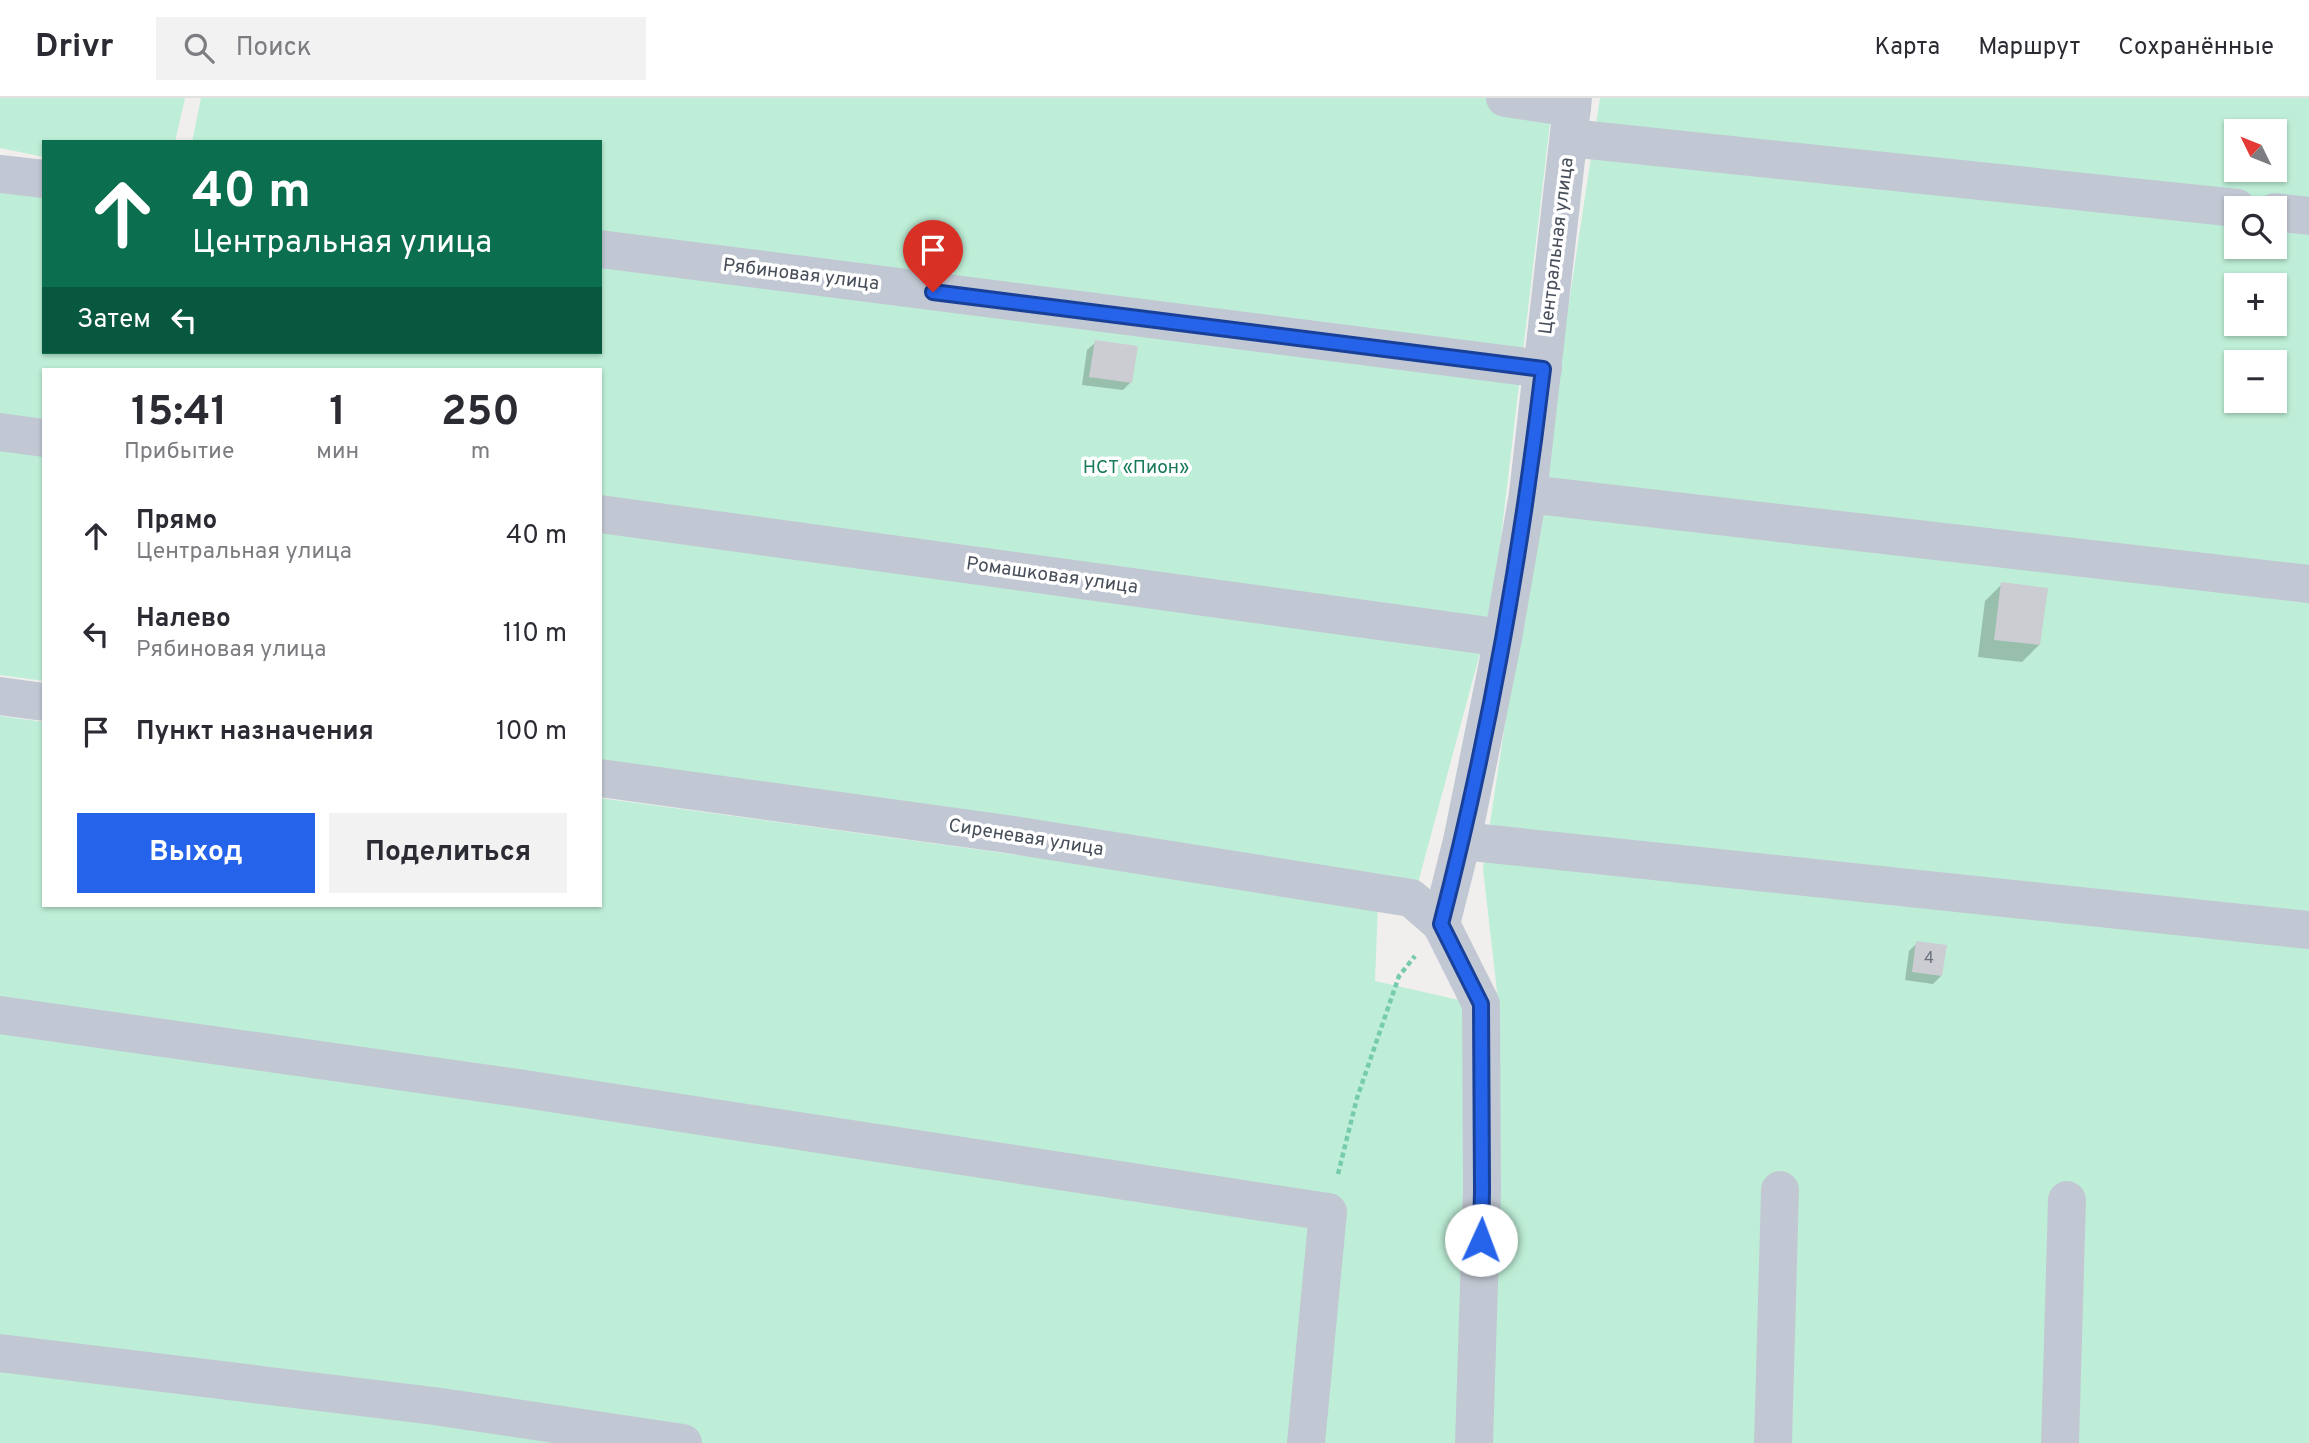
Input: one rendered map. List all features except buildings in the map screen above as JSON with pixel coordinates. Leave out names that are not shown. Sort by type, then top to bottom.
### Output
[{"type":"street","points":[[1505,98],[1572,115],[2224,206]]},
{"type":"street","name":"Центральная улица","points":[[1441,924],[1462,841],[1503,638],[1528,494],[1572,115]]},
{"type":"street","points":[[0,174],[42,179]]},
{"type":"street","points":[[2287,213],[2309,216]]},
{"type":"street","name":"Рябиновая улица","points":[[602,249],[1543,369]]},
{"type":"street","points":[[0,432],[42,438]]},
{"type":"street","points":[[1528,494],[2309,584]]},
{"type":"street","name":"Ромашковая улица","points":[[602,514],[1503,638]]},
{"type":"street","points":[[0,696],[42,702]]},
{"type":"street","name":"Сиреневая улица","points":[[602,778],[1007,834],[1411,898],[1441,924]]},
{"type":"street","points":[[1462,841],[2309,930]]},
{"type":"street","points":[[1441,924],[1481,1004],[1482,1190],[1474,1443]]},
{"type":"street","points":[[0,1016],[518,1088],[1328,1212],[1306,1443]]},
{"type":"street","points":[[1773,1443],[1780,1190]]},
{"type":"street","points":[[2060,1443],[2067,1200]]},
{"type":"street","points":[[0,1353],[434,1406],[683,1443]]},
{"type":"path","points":[[1328,1212],[1357,1098],[1399,976],[1441,924]]},
{"type":"green space","points":[[0,98],[185,98],[175,140],[42,140],[42,157],[0,148]]},
{"type":"green space","name":"НСТ «Пион»","points":[[201,98],[1553,98],[1493,605],[1418,883],[602,763],[602,368],[42,368],[42,681],[0,675],[0,162],[42,168],[42,354],[602,354],[602,140],[192,140]]},
{"type":"green space","points":[[1600,98],[2309,98],[2309,1443],[0,1443],[0,716],[42,722],[42,907],[602,907],[602,798],[1378,904],[1375,981],[1499,1009],[1483,869]]},
{"type":"route","points":[[933,292],[1543,369],[1528,494],[1503,638],[1462,841],[1441,924],[1481,1004],[1481,1240]]}]
